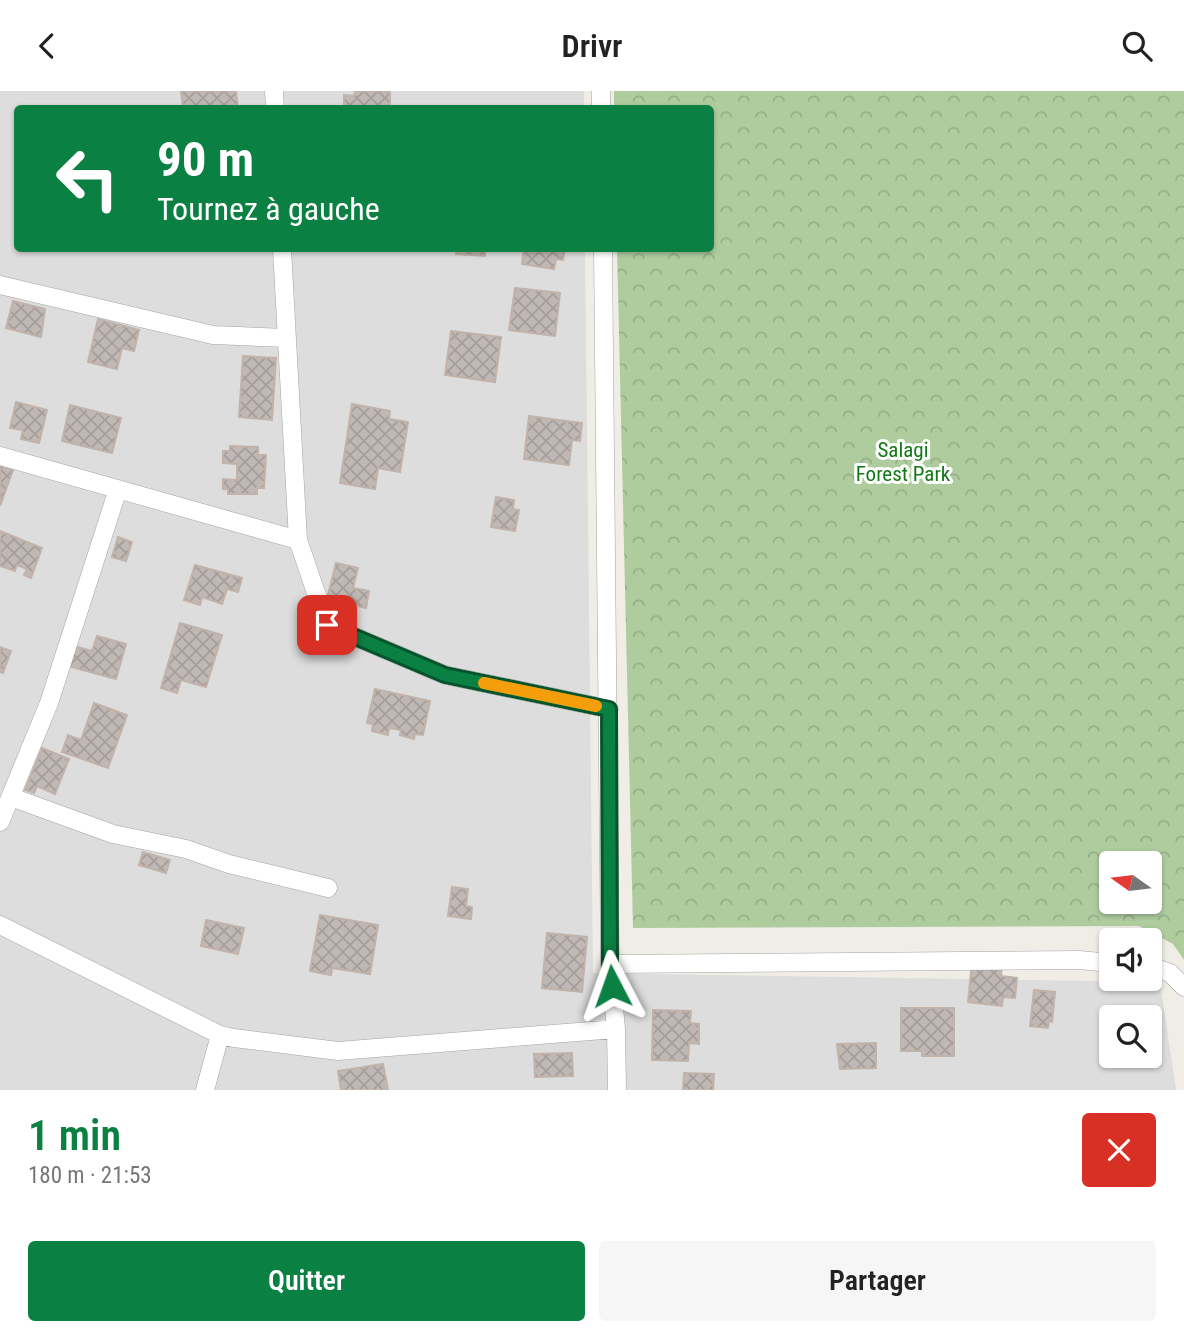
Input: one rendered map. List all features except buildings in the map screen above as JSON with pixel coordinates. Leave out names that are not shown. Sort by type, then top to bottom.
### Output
[{"type":"street","points":[[282,252],[298,540],[327,625],[445,675],[609,709]]},
{"type":"street","points":[[603,252],[610,964],[616,1028],[617,1090]]},
{"type":"street","points":[[0,285],[214,335],[287,338]]},
{"type":"street","points":[[0,456],[298,540]]},
{"type":"street","points":[[0,821],[49,703],[118,489]]},
{"type":"street","points":[[11,797],[113,834],[186,849],[229,864],[328,888]]},
{"type":"street","points":[[0,925],[220,1035],[338,1051],[616,1028]]},
{"type":"street","points":[[610,964],[1099,962]]},
{"type":"street","points":[[1162,970],[1170,972],[1184,987]]},
{"type":"street","points":[[205,1090],[220,1035]]},
{"type":"shaded area","points":[[0,91],[584,91],[584,105],[14,105],[14,252],[585,252],[593,973],[1099,981],[1099,991],[1161,991],[1176,1090],[0,1090]]},
{"type":"green space","name":"Salagi Forest Park","points":[[614,91],[1184,91],[1184,960],[1173,944],[1162,938],[1162,928],[633,928],[617,252],[714,252],[714,105],[614,105]]},
{"type":"slow traffic","points":[[484,683],[596,706]]},
{"type":"route","points":[[327,625],[445,675],[609,709],[612,986]]}]
